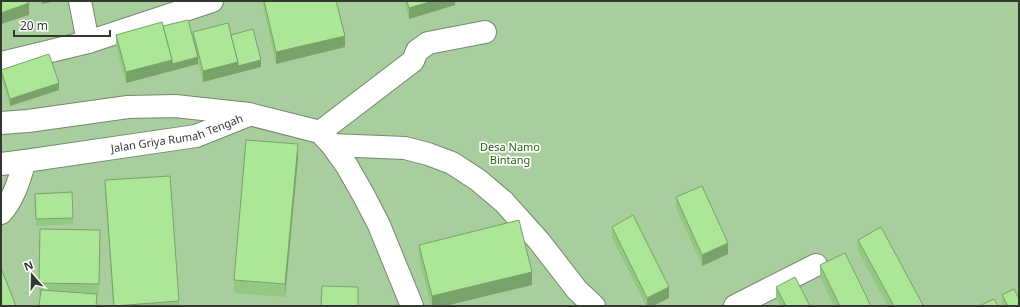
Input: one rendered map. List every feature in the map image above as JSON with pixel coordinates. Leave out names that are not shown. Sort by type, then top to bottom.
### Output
[{"type":"street","points":[[80,1],[88,42]]},
{"type":"street","points":[[1,63],[88,42],[212,1]]},
{"type":"street","points":[[412,306],[379,225],[347,166],[326,138],[412,61],[417,51],[428,43],[485,32]]},
{"type":"street","points":[[1,123],[28,122],[128,107],[175,106],[249,114]]},
{"type":"street","name":"Jalan Griya Rumah Tengah","points":[[1,164],[25,162],[196,136],[249,114],[326,138],[405,148],[428,154],[452,164],[478,180],[504,202],[539,241],[576,290],[594,306]]},
{"type":"street","points":[[1,214],[10,203],[25,162]]},
{"type":"street","points":[[735,306],[816,265]]},
{"type":"green space","name":"Desa Namo Bintang","points":[[14,1],[1019,1],[1019,306],[1,306],[1,5]]},
{"type":"building","points":[[1,1],[28,1],[29,3],[1,13]]},
{"type":"building","points":[[264,1],[336,1],[345,36],[276,52]]},
{"type":"building","points":[[407,1],[433,1],[409,8]]},
{"type":"building","points":[[188,20],[198,57],[172,64],[163,26]]},
{"type":"building","points":[[162,22],[172,60],[126,72],[116,35]]},
{"type":"building","points":[[228,23],[238,62],[203,71],[193,32]]},
{"type":"building","points":[[253,29],[261,60],[238,66],[231,35]]},
{"type":"building","points":[[49,54],[59,83],[10,99],[1,70]]},
{"type":"building","points":[[246,140],[298,144],[285,284],[234,280]]},
{"type":"building","points":[[170,176],[179,301],[114,306],[105,180]]},
{"type":"building","points":[[702,186],[728,243],[702,255],[676,197]]},
{"type":"building","points":[[72,192],[73,218],[36,219],[35,194]]},
{"type":"building","points":[[633,215],[669,287],[647,298],[612,227]]},
{"type":"building","points":[[519,220],[532,272],[432,296],[419,245]]},
{"type":"building","points":[[881,227],[923,305],[894,306],[858,240]]},
{"type":"building","points":[[40,229],[100,230],[99,284],[39,283]]},
{"type":"building","points":[[845,253],[871,306],[840,306],[820,265]]},
{"type":"building","points":[[1,268],[16,306],[1,306]]},
{"type":"building","points":[[795,277],[810,306],[786,306],[776,287]]},
{"type":"building","points":[[322,286],[358,287],[358,306],[321,306]]},
{"type":"building","points":[[1014,289],[1019,299],[1019,306],[1008,306],[1002,295]]},
{"type":"building","points":[[41,290],[97,294],[96,306],[39,306]]},
{"type":"building","points":[[994,299],[998,306],[979,306]]}]
